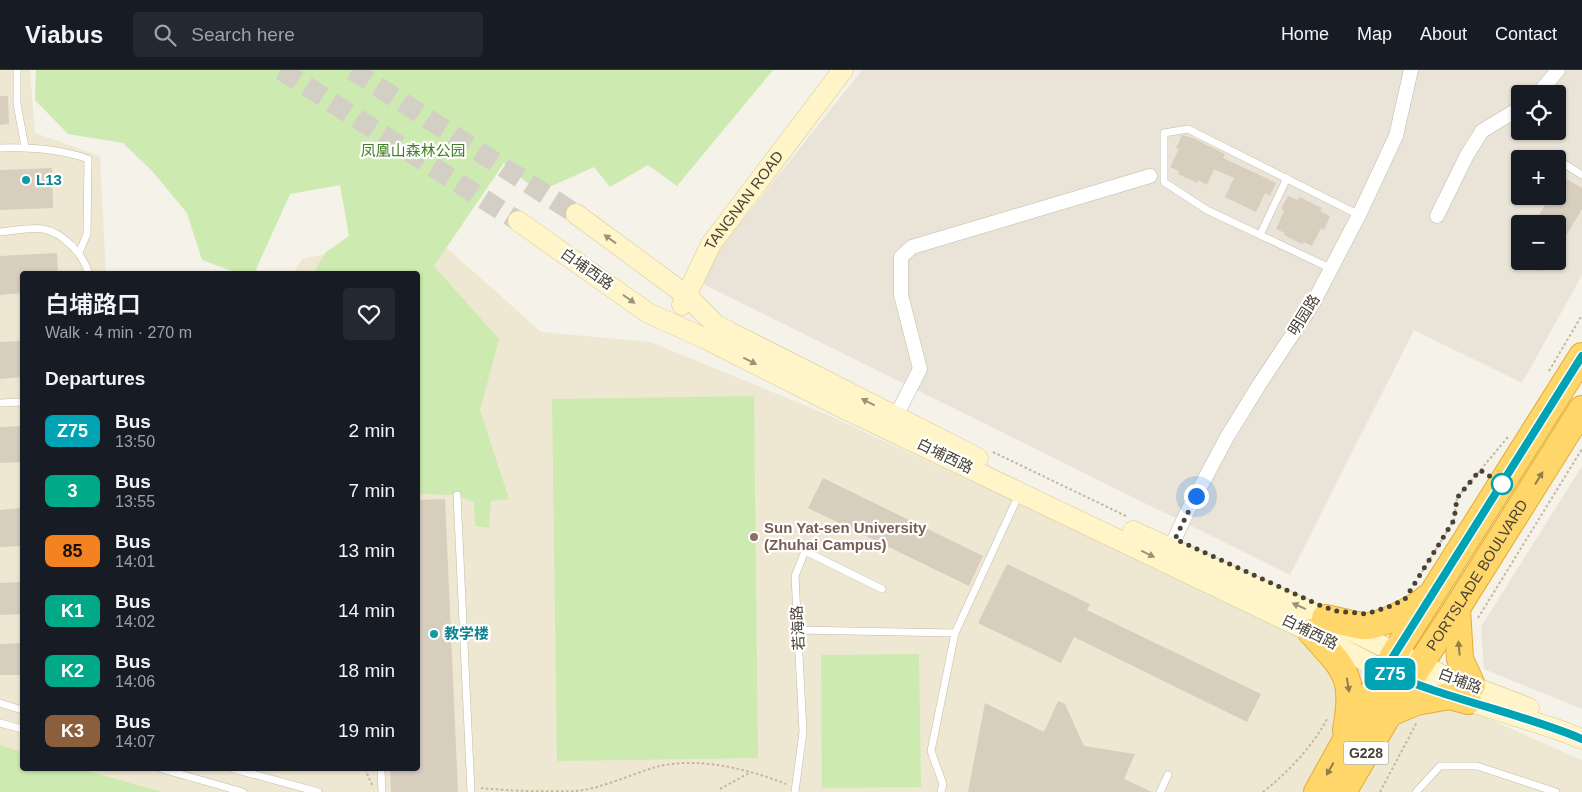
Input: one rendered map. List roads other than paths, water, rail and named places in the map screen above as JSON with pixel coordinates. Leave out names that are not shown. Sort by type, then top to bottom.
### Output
[{"type":"highway","name":"PORTSLADE BOULVARD","points":[[1343,792],[1352,753],[1385,655],[1427,583],[1459,551],[1582,356]]},
{"type":"highway","name":"PORTSLADE BOULVARD","points":[[1317,792],[1388,714],[1415,673],[1467,614],[1484,565],[1582,409]]},
{"type":"highway","points":[[1459,551],[1458,571],[1463,577],[1473,576],[1484,565]]},
{"type":"highway","points":[[1358,792],[1352,753],[1349,682],[1318,625],[1366,627],[1397,616],[1421,604],[1427,583]]},
{"type":"highway","points":[[1388,714],[1416,702],[1470,693],[1460,659],[1467,614]]},
{"type":"main road","name":"TANGNAN ROAD","points":[[686,295],[711,244],[843,70]]},
{"type":"main road","name":"TANGNAN ROAD","points":[[711,332],[701,302],[707,271],[722,241],[854,70]]},
{"type":"main road","name":"白埔西路","points":[[576,214],[686,295],[711,332],[852,412],[1385,655]]},
{"type":"main road","name":"白埔西路","points":[[518,221],[648,313],[711,332],[896,416],[1035,486],[1170,549],[1318,625],[1385,655]]},
{"type":"main road","name":"白埔路","points":[[1385,655],[1415,673],[1582,729]]},
{"type":"main road","name":"白埔路","points":[[1470,693],[1582,739]]},
{"type":"street","name":"明园路","points":[[1170,549],[1188,510],[1227,437],[1312,305],[1332,269],[1396,136],[1411,70]]},
{"type":"street","points":[[1546,85],[1558,70]]},
{"type":"street","points":[[1437,216],[1467,155],[1482,131],[1511,113]]},
{"type":"street","points":[[896,416],[920,369],[901,294],[901,257],[912,247],[1150,176]]},
{"type":"lane","points":[[17,70],[17,104],[25,147]]},
{"type":"lane","points":[[1332,269],[1207,210],[1164,182],[1164,133],[1188,128],[1359,215]]},
{"type":"lane","points":[[0,148],[25,147],[76,155],[88,159],[87,234],[79,252]]},
{"type":"lane","points":[[1566,165],[1582,175]]},
{"type":"lane","points":[[1260,235],[1287,178]]},
{"type":"lane","points":[[0,232],[43,229],[61,237],[79,252],[88,271]]},
{"type":"lane","points":[[0,403],[20,402]]},
{"type":"lane","points":[[457,495],[471,789]]},
{"type":"lane","points":[[941,792],[943,784],[931,751],[955,633],[1015,503]]},
{"type":"lane","name":"若海路","points":[[796,790],[803,732],[795,576],[805,551],[882,589]]},
{"type":"lane","points":[[798,630],[955,633]]},
{"type":"lane","points":[[0,703],[20,709]]},
{"type":"lane","points":[[0,723],[20,728]]},
{"type":"lane","points":[[1416,792],[1440,766],[1477,766],[1556,792]]},
{"type":"lane","points":[[169,771],[240,792]]},
{"type":"lane","points":[[241,771],[318,792]]},
{"type":"lane","points":[[380,771],[382,792]]},
{"type":"lane","points":[[1160,792],[1168,775]]},
{"type":"tunnel","points":[[281,70],[518,221]]},
{"type":"tunnel","points":[[352,70],[576,214]]},
{"type":"place","name":"L13","points":[[26,180]]},
{"type":"place","name":"Sun Yat-sen University (Zhuhai Campus)","points":[[754,537]]},
{"type":"place","name":"教学楼","points":[[434,634]]},
{"type":"park label","name":"凤凰山森林公园","points":[[413,151]]}]
